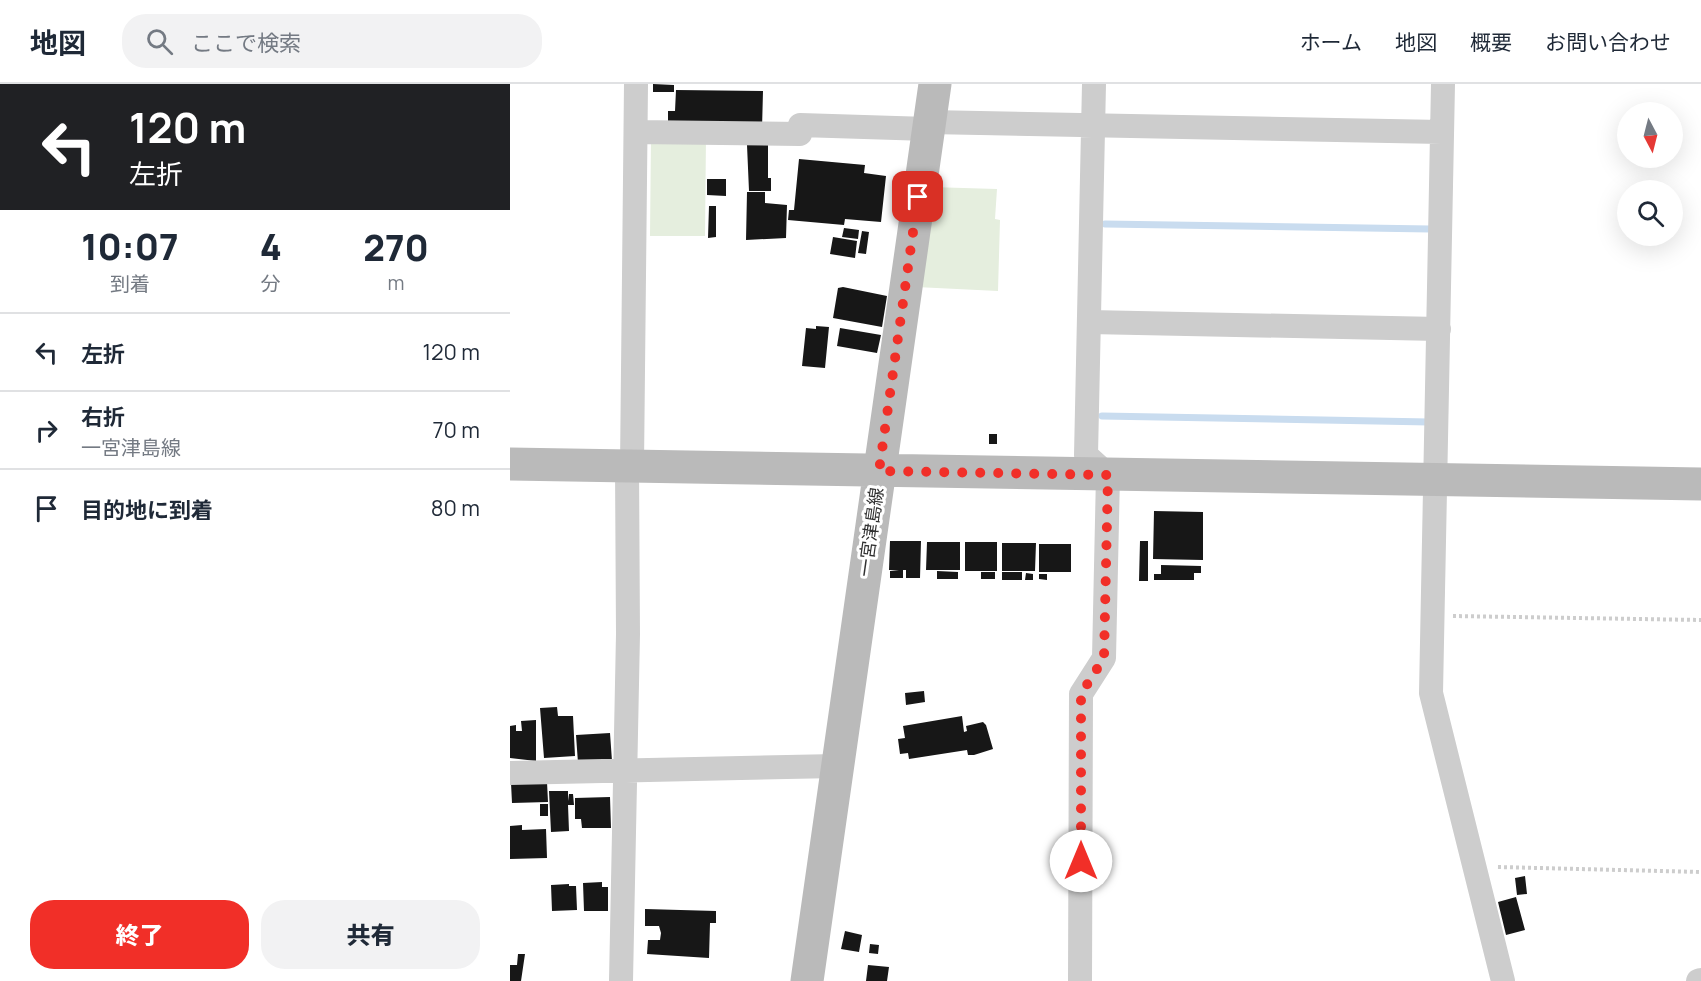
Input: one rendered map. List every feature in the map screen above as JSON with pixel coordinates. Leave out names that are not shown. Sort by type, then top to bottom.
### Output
[{"type":"street","points":[[621,981],[636,84]]},
{"type":"street","name":"一宮津島線","points":[[807,981],[935,84]]},
{"type":"street","points":[[1080,981],[1081,694],[1104,658],[1108,475],[1086,455],[1094,84]]},
{"type":"street","points":[[1443,84],[1437,480],[1431,693],[1503,981]]},
{"type":"street","points":[[636,132],[800,134],[800,125],[1094,126],[1442,132]]},
{"type":"street","points":[[1089,322],[1439,329]]},
{"type":"street","points":[[510,464],[1701,484]]},
{"type":"street","points":[[510,773],[837,766]]},
{"type":"path","points":[[1433,615],[1701,620]]},
{"type":"path","points":[[1476,872],[1493,867],[1701,872]]},
{"type":"green space","points":[[651,136],[706,136],[705,236],[650,236]]},
{"type":"green space","points":[[930,187],[997,189],[995,219],[1000,220],[998,291],[916,287]]},
{"type":"building","points":[[653,84],[674,85],[674,92],[653,92]]},
{"type":"building","points":[[676,90],[763,91],[762,129],[668,127],[668,111],[675,111]]},
{"type":"building","points":[[747,145],[768,145],[768,178],[771,178],[771,191],[749,191]]},
{"type":"building","points":[[799,159],[865,165],[864,173],[886,176],[881,222],[845,219],[844,225],[788,220],[789,210],[794,210]]},
{"type":"building","points":[[707,179],[726,179],[726,196],[707,195]]},
{"type":"building","points":[[747,192],[765,192],[765,203],[787,205],[786,238],[746,240]]},
{"type":"building","points":[[709,206],[716,206],[716,237],[708,238]]},
{"type":"building","points":[[844,228],[859,230],[858,239],[842,237]]},
{"type":"building","points":[[862,231],[869,232],[866,254],[858,253]]},
{"type":"building","points":[[833,237],[857,241],[855,258],[830,254]]},
{"type":"building","points":[[838,288],[887,296],[882,327],[833,318]]},
{"type":"building","points":[[816,326],[829,327],[825,368],[802,366],[806,328],[816,329]]},
{"type":"building","points":[[840,328],[881,335],[877,353],[837,346]]},
{"type":"building","points":[[989,434],[997,434],[997,444],[989,444]]},
{"type":"building","points":[[1154,511],[1203,512],[1203,560],[1153,559]]},
{"type":"building","points":[[890,541],[921,541],[920,578],[906,578],[906,570],[903,570],[903,578],[890,578],[890,571],[899,570],[889,570]]},
{"type":"building","points":[[1140,541],[1148,541],[1148,581],[1139,581]]},
{"type":"building","points":[[927,542],[960,542],[960,570],[926,570]]},
{"type":"building","points":[[965,542],[997,542],[997,571],[965,571]]},
{"type":"building","points":[[1002,543],[1036,543],[1035,571],[1002,571]]},
{"type":"building","points":[[1039,544],[1071,544],[1071,572],[1039,572]]},
{"type":"building","points":[[1161,565],[1201,566],[1201,573],[1194,573],[1194,580],[1154,580],[1154,574],[1161,574]]},
{"type":"building","points":[[937,571],[958,572],[958,579],[937,579]]},
{"type":"building","points":[[981,572],[995,572],[995,579],[981,579]]},
{"type":"building","points":[[1002,572],[1022,572],[1022,580],[1002,580]]},
{"type":"building","points":[[1026,573],[1033,574],[1033,580],[1025,580]]},
{"type":"building","points":[[1039,574],[1047,574],[1047,580],[1039,579]]},
{"type":"building","points":[[924,691],[925,702],[906,705],[905,693]]},
{"type":"building","points":[[557,707],[558,716],[573,716],[575,756],[544,758],[540,708]]},
{"type":"building","points":[[962,716],[964,732],[967,731],[966,726],[983,722],[986,725],[993,749],[974,755],[968,755],[967,750],[909,759],[908,753],[900,754],[898,739],[905,738],[903,726]]},
{"type":"building","points":[[536,720],[536,761],[510,758],[510,726],[516,725],[516,731],[522,731],[521,721]]},
{"type":"building","points":[[610,733],[612,761],[578,763],[576,735]]},
{"type":"building","points":[[547,782],[548,802],[512,803],[511,783]]},
{"type":"building","points":[[549,791],[568,791],[568,801],[569,794],[573,794],[574,805],[568,805],[569,831],[551,832]]},
{"type":"building","points":[[610,797],[611,828],[582,828],[581,819],[575,819],[575,798]]},
{"type":"building","points":[[540,804],[548,804],[548,816],[540,816]]},
{"type":"building","points":[[522,825],[522,830],[546,829],[547,858],[510,859],[510,826]]},
{"type":"building","points":[[1525,876],[1527,894],[1517,895],[1515,878]]},
{"type":"building","points":[[602,882],[602,887],[608,887],[608,911],[584,911],[583,883]]},
{"type":"building","points":[[569,884],[569,886],[576,886],[577,910],[552,911],[551,885]]},
{"type":"building","points":[[1516,897],[1525,930],[1506,935],[1498,902]]},
{"type":"building","points":[[645,909],[716,911],[716,923],[710,923],[709,958],[647,954],[648,940],[660,940],[661,933],[659,926],[645,926]]},
{"type":"building","points":[[845,931],[862,935],[859,952],[841,949]]},
{"type":"building","points":[[870,944],[879,945],[878,954],[869,953]]},
{"type":"building","points":[[518,954],[525,954],[521,981],[510,981],[510,965],[517,965]]},
{"type":"building","points":[[868,965],[889,967],[887,981],[866,981]]},
{"type":"waterway","points":[[1105,224],[1430,229]]},
{"type":"waterway","points":[[1102,416],[1429,422]]},
{"type":"route","points":[[918,197],[879,471],[1108,475],[1104,658],[1081,694],[1081,861]]}]
